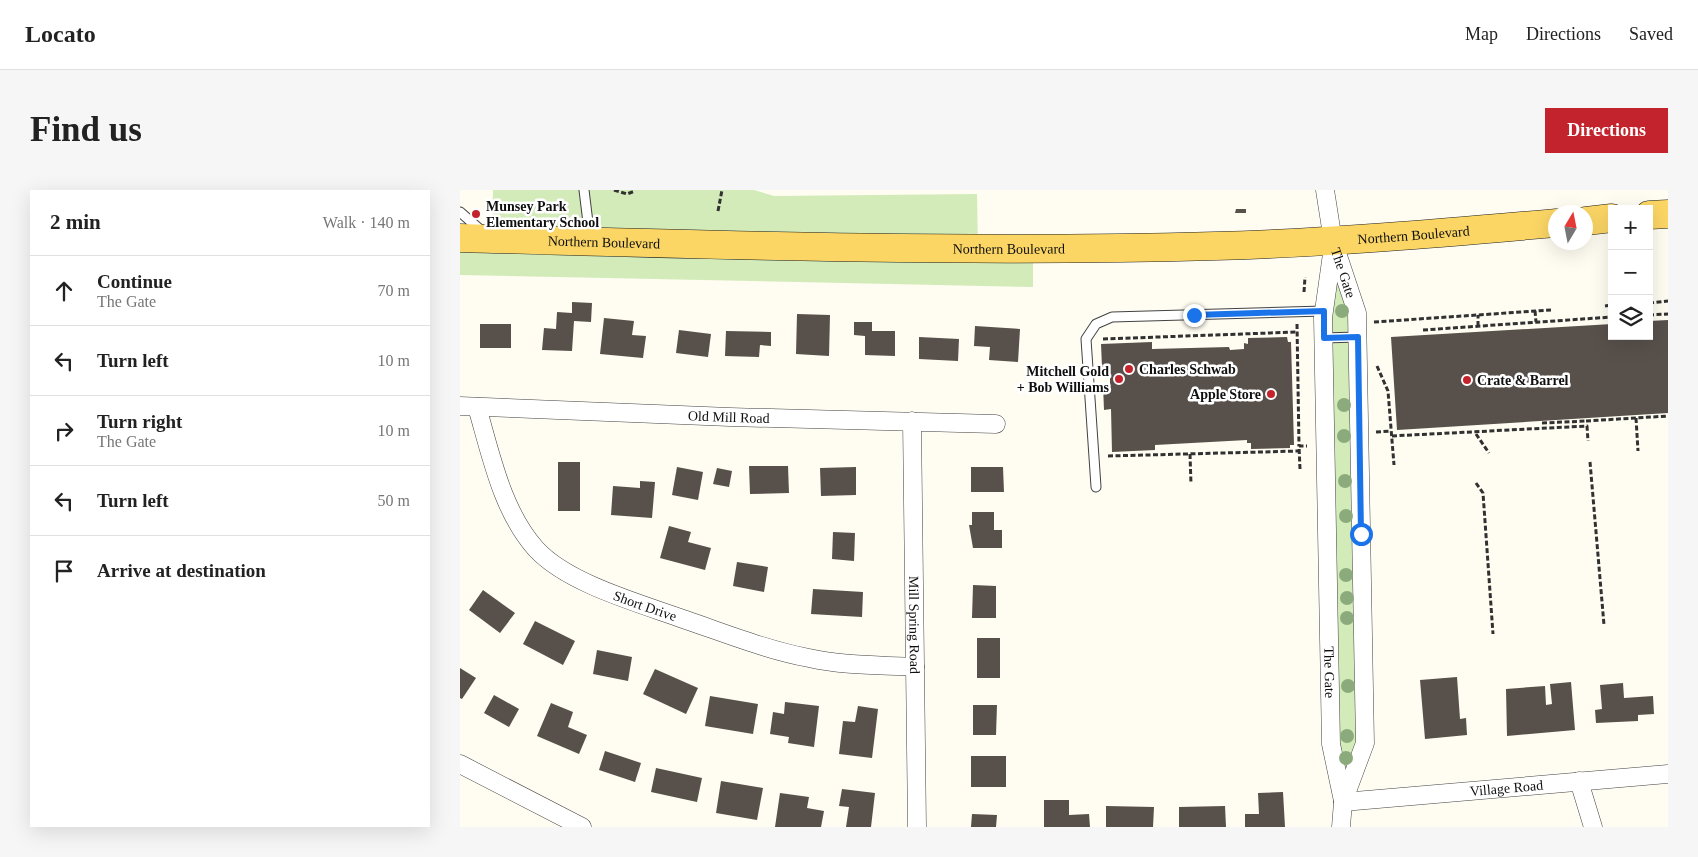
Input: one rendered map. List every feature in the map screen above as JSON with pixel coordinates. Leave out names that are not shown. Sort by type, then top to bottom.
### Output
[{"type":"main road","points":[[1653,215],[1668,214]]},
{"type":"main road","points":[[1593,220],[1608,218]]},
{"type":"main road","name":"Northern Boulevard","points":[[460,238],[837,248],[1033,250],[1333,242],[1548,224]]},
{"type":"street","points":[[1326,190],[1333,242]]},
{"type":"street","name":"The Gate","points":[[1333,242],[1324,311],[1331,744],[1343,802]]},
{"type":"street","name":"The Gate","points":[[1333,242],[1366,334],[1365,743],[1343,802],[1341,827]]},
{"type":"street","name":"Old Mill Road","points":[[469,407],[996,424]]},
{"type":"street","name":"Short Drive","points":[[469,407],[521,529],[537,550],[558,568],[581,580],[646,606],[772,649],[825,661],[915,667]]},
{"type":"street","name":"Mill Spring Road","points":[[912,422],[917,827]]},
{"type":"street","points":[[460,764],[582,827]]},
{"type":"street","name":"Village Road","points":[[1343,802],[1668,774]]},
{"type":"street","points":[[1579,781],[1593,827]]},
{"type":"lane","points":[[584,190],[590,242]]},
{"type":"lane","points":[[460,212],[492,239]]},
{"type":"lane","points":[[1096,487],[1086,339],[1096,324],[1112,317],[1324,311]]},
{"type":"lane","points":[[1324,338],[1366,334]]},
{"type":"path","points":[[614,190],[627,194],[635,191]]},
{"type":"path","points":[[718,211],[722,190]]},
{"type":"path","points":[[1304,277],[1304,292]]},
{"type":"path","points":[[1653,303],[1668,301]]},
{"type":"path","points":[[1366,334],[1374,322],[1551,310]]},
{"type":"path","points":[[1535,311],[1536,322]]},
{"type":"path","points":[[1653,315],[1668,314]]},
{"type":"path","points":[[1478,315],[1478,326]]},
{"type":"path","points":[[1423,330],[1608,317]]},
{"type":"path","points":[[1297,322],[1300,469]]},
{"type":"path","points":[[1086,339],[1297,332]]},
{"type":"path","points":[[1375,361],[1388,391],[1394,465]]},
{"type":"path","points":[[1542,423],[1668,416]]},
{"type":"path","points":[[1636,418],[1638,451]]},
{"type":"path","points":[[1586,421],[1588,441]]},
{"type":"path","points":[[1392,436],[1447,432],[1476,434],[1586,426]]},
{"type":"path","points":[[1372,432],[1391,431]]},
{"type":"path","points":[[1476,434],[1490,454]]},
{"type":"path","points":[[1299,446],[1316,446]]},
{"type":"path","points":[[1094,457],[1299,451]]},
{"type":"path","points":[[1190,454],[1191,484]]},
{"type":"path","points":[[1590,462],[1604,625]]},
{"type":"path","points":[[1476,484],[1482,493],[1493,634]]},
{"type":"green space","points":[[493,190],[754,190],[774,196],[977,194],[978,249],[1033,250],[1033,287],[460,275],[460,238],[492,239]]},
{"type":"green space","points":[[1333,241],[1357,313],[1365,743],[1343,802],[1331,744],[1323,315]]},
{"type":"building","points":[[1236,209],[1246,209],[1246,213],[1235,213]]},
{"type":"building","points":[[572,302],[592,303],[591,322],[574,321],[572,351],[542,350],[544,328],[556,329],[557,312],[572,313]]},
{"type":"building","points":[[797,314],[830,315],[829,356],[796,354]]},
{"type":"building","points":[[604,318],[634,321],[632,335],[646,336],[643,358],[600,354]]},
{"type":"building","points":[[1668,320],[1668,413],[1397,430],[1391,337],[1608,324],[1608,340],[1653,340],[1653,321]]},
{"type":"building","points":[[854,322],[872,322],[872,331],[895,331],[895,356],[865,355],[865,336],[854,335]]},
{"type":"building","points":[[480,324],[511,324],[511,348],[480,348]]},
{"type":"building","points":[[975,326],[1020,329],[1018,362],[989,360],[990,347],[974,346]]},
{"type":"building","points":[[679,330],[711,334],[708,357],[676,353]]},
{"type":"building","points":[[726,331],[771,332],[771,346],[760,345],[759,357],[725,356]]},
{"type":"building","points":[[919,337],[959,339],[958,361],[919,359]]},
{"type":"building","points":[[1287,337],[1288,342],[1291,342],[1294,445],[1290,445],[1290,448],[1251,449],[1251,443],[1247,443],[1247,440],[1155,445],[1155,450],[1112,452],[1111,409],[1104,410],[1103,385],[1110,385],[1110,367],[1102,367],[1101,344],[1152,342],[1152,349],[1229,347],[1230,350],[1244,349],[1244,343],[1248,344],[1248,338]]},
{"type":"building","points":[[558,462],[580,462],[580,511],[558,511]]},
{"type":"building","points":[[749,466],[788,466],[789,493],[750,494]]},
{"type":"building","points":[[677,467],[703,472],[698,500],[672,495]]},
{"type":"building","points":[[856,467],[856,495],[821,496],[820,468]]},
{"type":"building","points":[[971,467],[1003,467],[1004,492],[971,492]]},
{"type":"building","points":[[717,468],[732,471],[729,487],[713,484]]},
{"type":"building","points":[[640,481],[655,482],[652,518],[611,515],[613,486],[640,488]]},
{"type":"building","points":[[972,512],[994,512],[994,530],[1002,530],[1002,548],[973,548],[969,525],[972,525]]},
{"type":"building","points":[[669,526],[691,532],[688,542],[711,548],[705,570],[660,558]]},
{"type":"building","points":[[833,532],[855,533],[854,561],[832,559]]},
{"type":"building","points":[[737,562],[768,567],[764,592],[733,586]]},
{"type":"building","points":[[973,585],[996,586],[996,618],[972,618]]},
{"type":"building","points":[[813,589],[863,592],[862,617],[811,614]]},
{"type":"building","points":[[483,590],[515,613],[500,633],[469,610]]},
{"type":"building","points":[[535,621],[575,641],[563,665],[523,644]]},
{"type":"building","points":[[977,638],[1000,638],[1000,678],[977,678]]},
{"type":"building","points":[[597,650],[632,657],[628,681],[593,674]]},
{"type":"building","points":[[460,668],[476,678],[462,699],[460,698]]},
{"type":"building","points":[[655,669],[698,688],[686,714],[643,694]]},
{"type":"building","points":[[1457,677],[1460,719],[1466,718],[1467,735],[1425,739],[1420,680]]},
{"type":"building","points":[[1571,682],[1575,730],[1507,736],[1506,689],[1545,686],[1546,705],[1552,704],[1550,684]]},
{"type":"building","points":[[1623,683],[1624,698],[1653,696],[1654,714],[1638,715],[1638,721],[1596,723],[1595,710],[1602,709],[1600,685]]},
{"type":"building","points":[[494,695],[519,709],[509,727],[484,713]]},
{"type":"building","points":[[710,696],[758,704],[753,734],[705,726]]},
{"type":"building","points":[[785,702],[819,706],[814,747],[788,743],[789,737],[770,734],[773,712],[784,714]]},
{"type":"building","points":[[551,703],[573,712],[568,727],[587,735],[579,754],[537,736]]},
{"type":"building","points":[[973,705],[997,705],[996,735],[973,735]]},
{"type":"building","points":[[858,706],[878,709],[872,758],[839,754],[843,721],[855,722]]},
{"type":"building","points":[[605,751],[641,763],[635,782],[599,770]]},
{"type":"building","points":[[971,756],[1006,756],[1006,787],[971,787]]},
{"type":"building","points":[[656,768],[702,778],[697,802],[651,792]]},
{"type":"building","points":[[721,781],[763,788],[757,820],[716,813]]},
{"type":"building","points":[[842,789],[875,793],[871,827],[846,827],[849,807],[839,806]]},
{"type":"building","points":[[1283,792],[1285,827],[1245,827],[1245,814],[1259,814],[1258,793]]},
{"type":"building","points":[[780,793],[809,797],[807,808],[824,811],[821,827],[775,827]]},
{"type":"building","points":[[1044,800],[1069,800],[1069,815],[1089,814],[1090,827],[1044,827]]},
{"type":"building","points":[[1106,806],[1154,807],[1153,827],[1106,827]]},
{"type":"building","points":[[1225,806],[1226,827],[1179,827],[1179,807]]},
{"type":"building","points":[[972,814],[997,815],[996,827],[971,827]]},
{"type":"place","name":"Munsey Park Elementary School","points":[[476,214]]},
{"type":"place","name":"Charles Schwab","points":[[1129,369]]},
{"type":"place","name":"Mitchell Gold + Bob Williams","points":[[1119,379]]},
{"type":"place","name":"Crate & Barrel","points":[[1467,380]]},
{"type":"place","name":"Apple Store","points":[[1271,394]]},
{"type":"route","points":[[1194,315],[1324,311],[1324,338],[1358,337],[1361,534]]}]
